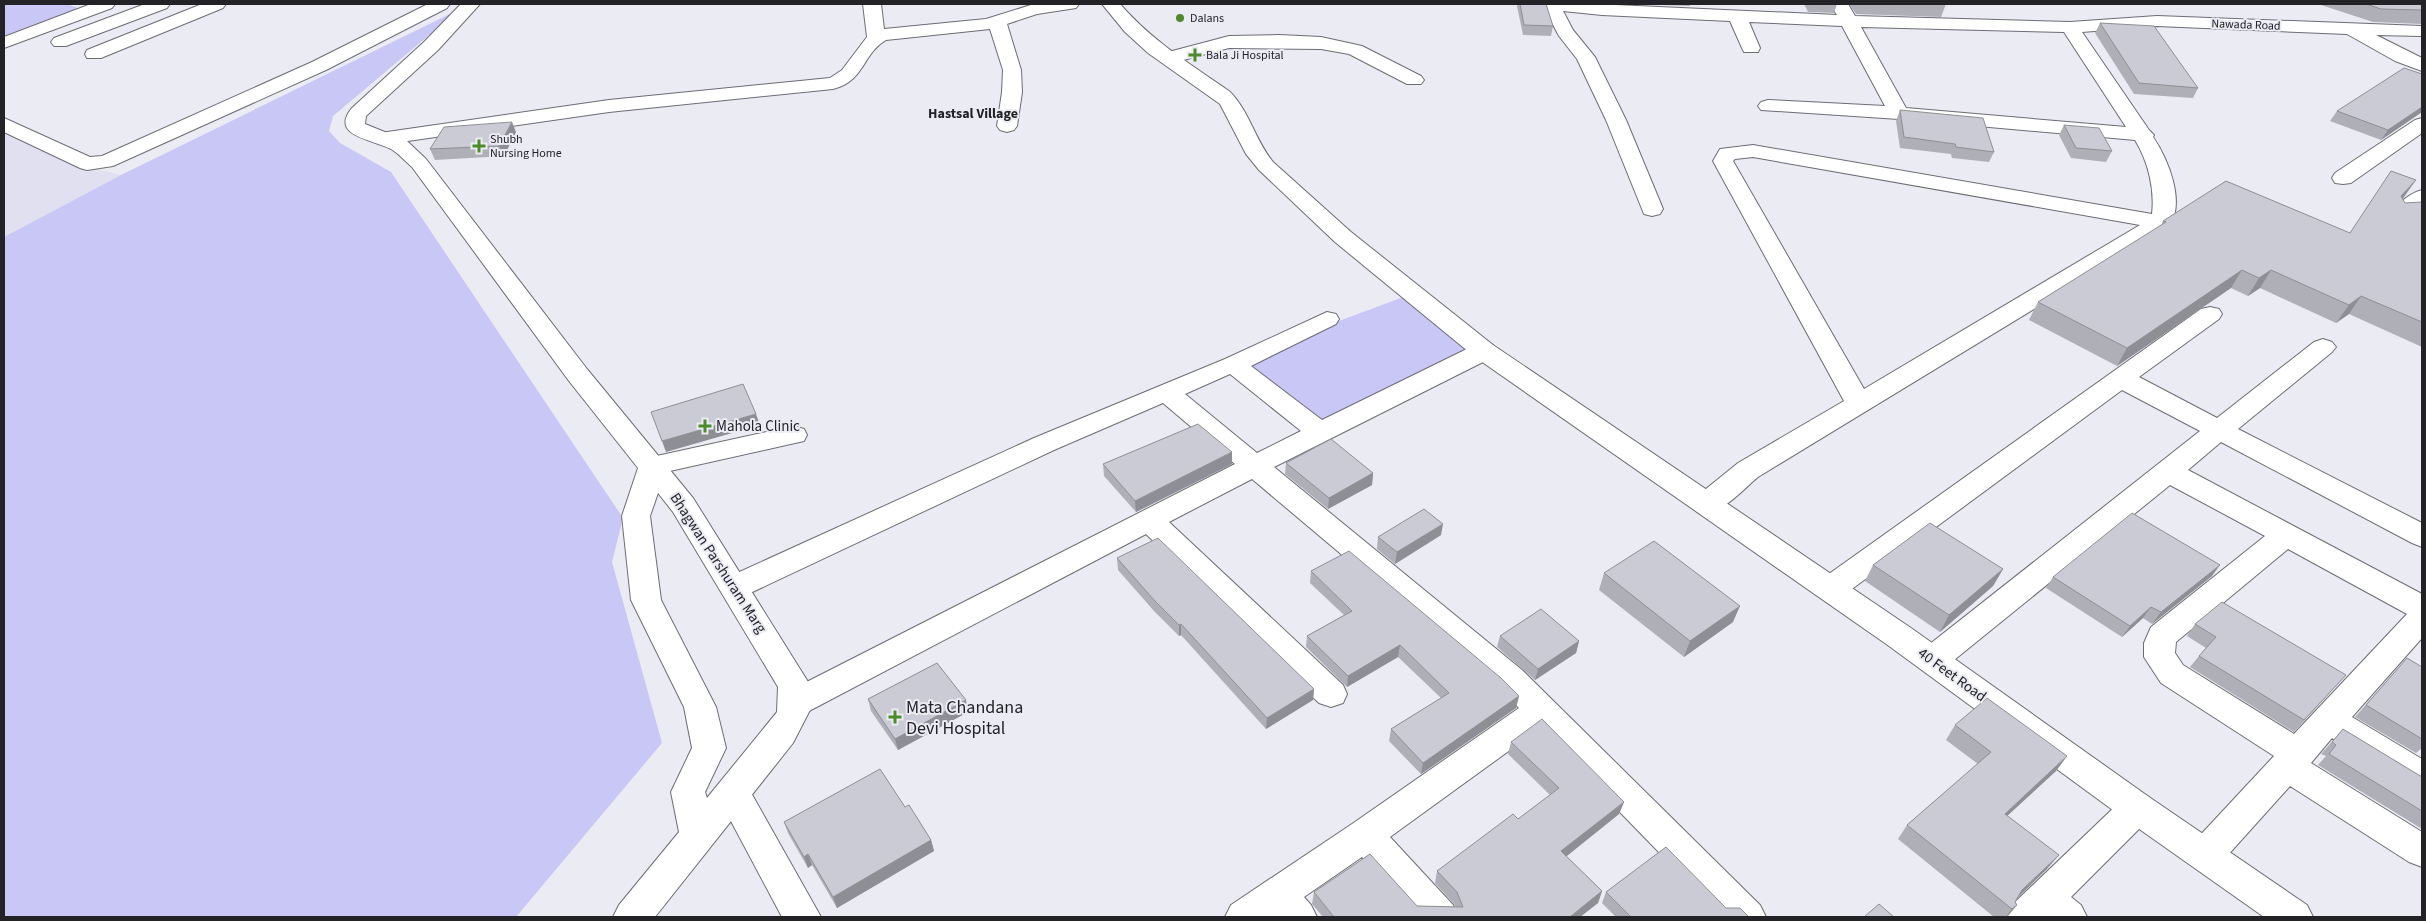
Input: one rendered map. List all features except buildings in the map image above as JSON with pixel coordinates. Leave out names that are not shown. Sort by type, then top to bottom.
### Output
[{"type":"street","points":[[4,43],[106,4]]},
{"type":"street","points":[[60,42],[161,4]]},
{"type":"street","points":[[94,54],[217,4]]},
{"type":"street","points":[[4,124],[87,164],[100,164],[125,155],[310,70],[441,4]]},
{"type":"street","points":[[471,4],[431,46],[380,90],[354,118],[357,128],[387,138],[488,122],[684,97],[832,83],[850,75],[876,38],[886,35],[997,22],[1034,9],[1070,4]]},
{"type":"street","points":[[872,4],[876,38]]},
{"type":"street","name":"40 Feet Road","points":[[1111,4],[1131,28],[1168,58],[1222,94],[1228,101],[1256,154],[1343,238],[1484,351],[1932,660],[2137,808],[2294,917]]},
{"type":"street","points":[[1550,4],[1565,32],[1586,57],[1616,120],[1652,208]]},
{"type":"street","name":"Nawada Road","points":[[1550,4],[1602,10],[1698,9],[1737,16],[1768,11],[1848,21],[2070,27],[2157,21],[2422,31]]},
{"type":"street","points":[[1839,4],[1899,113]]},
{"type":"street","points":[[1737,16],[1751,48]]},
{"type":"street","points":[[997,22],[1012,70],[1012,92],[1007,126]]},
{"type":"street","points":[[1706,504],[1748,470],[1858,402],[2161,222],[2164,210],[2159,167],[2144,135],[2070,27]]},
{"type":"street","points":[[2351,28],[2385,48],[2422,65]]},
{"type":"street","points":[[1168,58],[1229,42],[1321,43],[1355,50],[1414,80]]},
{"type":"street","points":[[1768,106],[1899,113],[2144,135]]},
{"type":"street","points":[[2342,178],[2422,124]]},
{"type":"street","name":"Bhagwan Parshuram Marg","points":[[387,138],[400,145],[419,164],[578,375],[683,505],[787,671],[794,685],[797,702]]},
{"type":"street","points":[[1858,402],[1723,161],[1727,152],[1753,151],[2161,222]]},
{"type":"street","points":[[2401,214],[2422,197]]},
{"type":"street","points":[[1830,589],[2210,314]]},
{"type":"street","points":[[735,587],[1019,456],[1230,366],[1327,319]]},
{"type":"street","points":[[1932,660],[2323,347]]},
{"type":"street","points":[[632,917],[781,733],[793,716],[797,702],[1320,432],[1484,351]]},
{"type":"street","points":[[1230,366],[1237,367],[1320,432]]},
{"type":"street","points":[[2120,378],[2422,536]]},
{"type":"street","points":[[1167,393],[1511,679],[1747,917]]},
{"type":"street","points":[[698,836],[688,792],[709,748],[700,707],[646,600],[636,516],[652,466],[794,435]]},
{"type":"street","points":[[2169,472],[2422,608]]},
{"type":"street","points":[[1149,520],[1331,694]]},
{"type":"street","points":[[2286,535],[2162,636],[2158,649],[2161,662],[2172,674],[2422,851]]},
{"type":"street","points":[[2205,855],[2422,618]]},
{"type":"street","points":[[1244,917],[1288,906],[1365,835],[1542,709]]},
{"type":"street","points":[[2330,720],[2422,776]]},
{"type":"street","points":[[733,793],[802,917]]},
{"type":"street","points":[[2046,911],[2137,808]]},
{"type":"street","points":[[1365,835],[1440,917]]},
{"type":"shaded area","points":[[4,4],[66,4],[78,8],[4,36]]},
{"type":"shaded area","points":[[460,9],[333,116],[329,131],[340,143],[391,172],[623,518],[612,562],[662,743],[516,917],[4,917],[4,237],[121,175]]},
{"type":"shaded area","points":[[4,130],[87,167],[121,175],[4,237]]},
{"type":"shaded area","points":[[1406,296],[1476,352],[1317,427],[1240,364],[1296,337]]},
{"type":"place","name":"Dalans","points":[[1180,18]]},
{"type":"place","name":"Bala Ji Hospital","points":[[1195,55]]},
{"type":"place","name":"Shubh Nursing Home","points":[[479,146]]},
{"type":"place","name":"Mahola Clinic","points":[[705,426]]},
{"type":"place","name":"Mata Chandana Devi Hospital","points":[[895,717]]},
{"type":"district","name":"Hastsal Village","points":[[973,114]]}]
